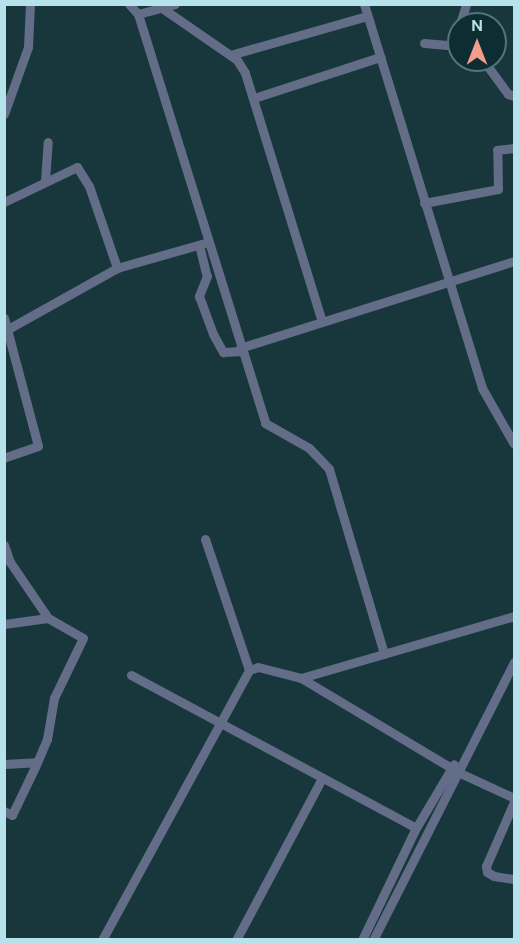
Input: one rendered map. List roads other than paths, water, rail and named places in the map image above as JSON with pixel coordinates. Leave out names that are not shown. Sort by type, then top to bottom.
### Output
[{"type":"street","points":[[4,114],[28,47],[30,4]]},
{"type":"street","points":[[129,4],[138,14],[203,243],[265,423],[309,448],[328,469],[384,654]]},
{"type":"street","points":[[138,14],[175,4]]},
{"type":"street","points":[[364,4],[423,203],[482,388],[514,444]]},
{"type":"street","points":[[162,8],[230,55],[245,73],[322,321]]},
{"type":"street","points":[[230,55],[367,16]]},
{"type":"street","points":[[423,43],[447,45]]},
{"type":"street","points":[[254,98],[380,57]]},
{"type":"street","points":[[492,72],[508,94],[514,96]]},
{"type":"street","points":[[45,182],[48,142]]},
{"type":"street","points":[[423,203],[498,189],[497,150],[514,148]]},
{"type":"street","points":[[4,202],[77,167],[84,174],[117,268]]},
{"type":"street","points":[[9,329],[117,268],[203,243]]},
{"type":"street","points":[[203,243],[207,276],[199,296],[213,334],[223,352],[241,350],[322,321],[514,261]]},
{"type":"street","points":[[4,318],[9,329],[38,446],[4,458]]},
{"type":"street","points":[[205,539],[249,670]]},
{"type":"street","points":[[4,545],[7,563],[48,618],[83,638],[54,698],[47,739],[37,762],[12,815],[4,811]]},
{"type":"street","points":[[301,678],[514,616]]},
{"type":"street","points":[[4,624],[48,618]]},
{"type":"street","points":[[373,939],[460,773],[462,758],[514,662]]},
{"type":"street","points":[[102,939],[249,670],[258,667],[301,678],[460,773],[514,798]]},
{"type":"street","points":[[131,675],[416,828]]},
{"type":"street","points":[[362,939],[416,828],[450,767],[462,758]]},
{"type":"street","points":[[4,764],[37,762]]},
{"type":"street","points":[[236,939],[322,778]]},
{"type":"street","points":[[514,802],[486,866],[487,872],[494,876],[514,879]]}]
